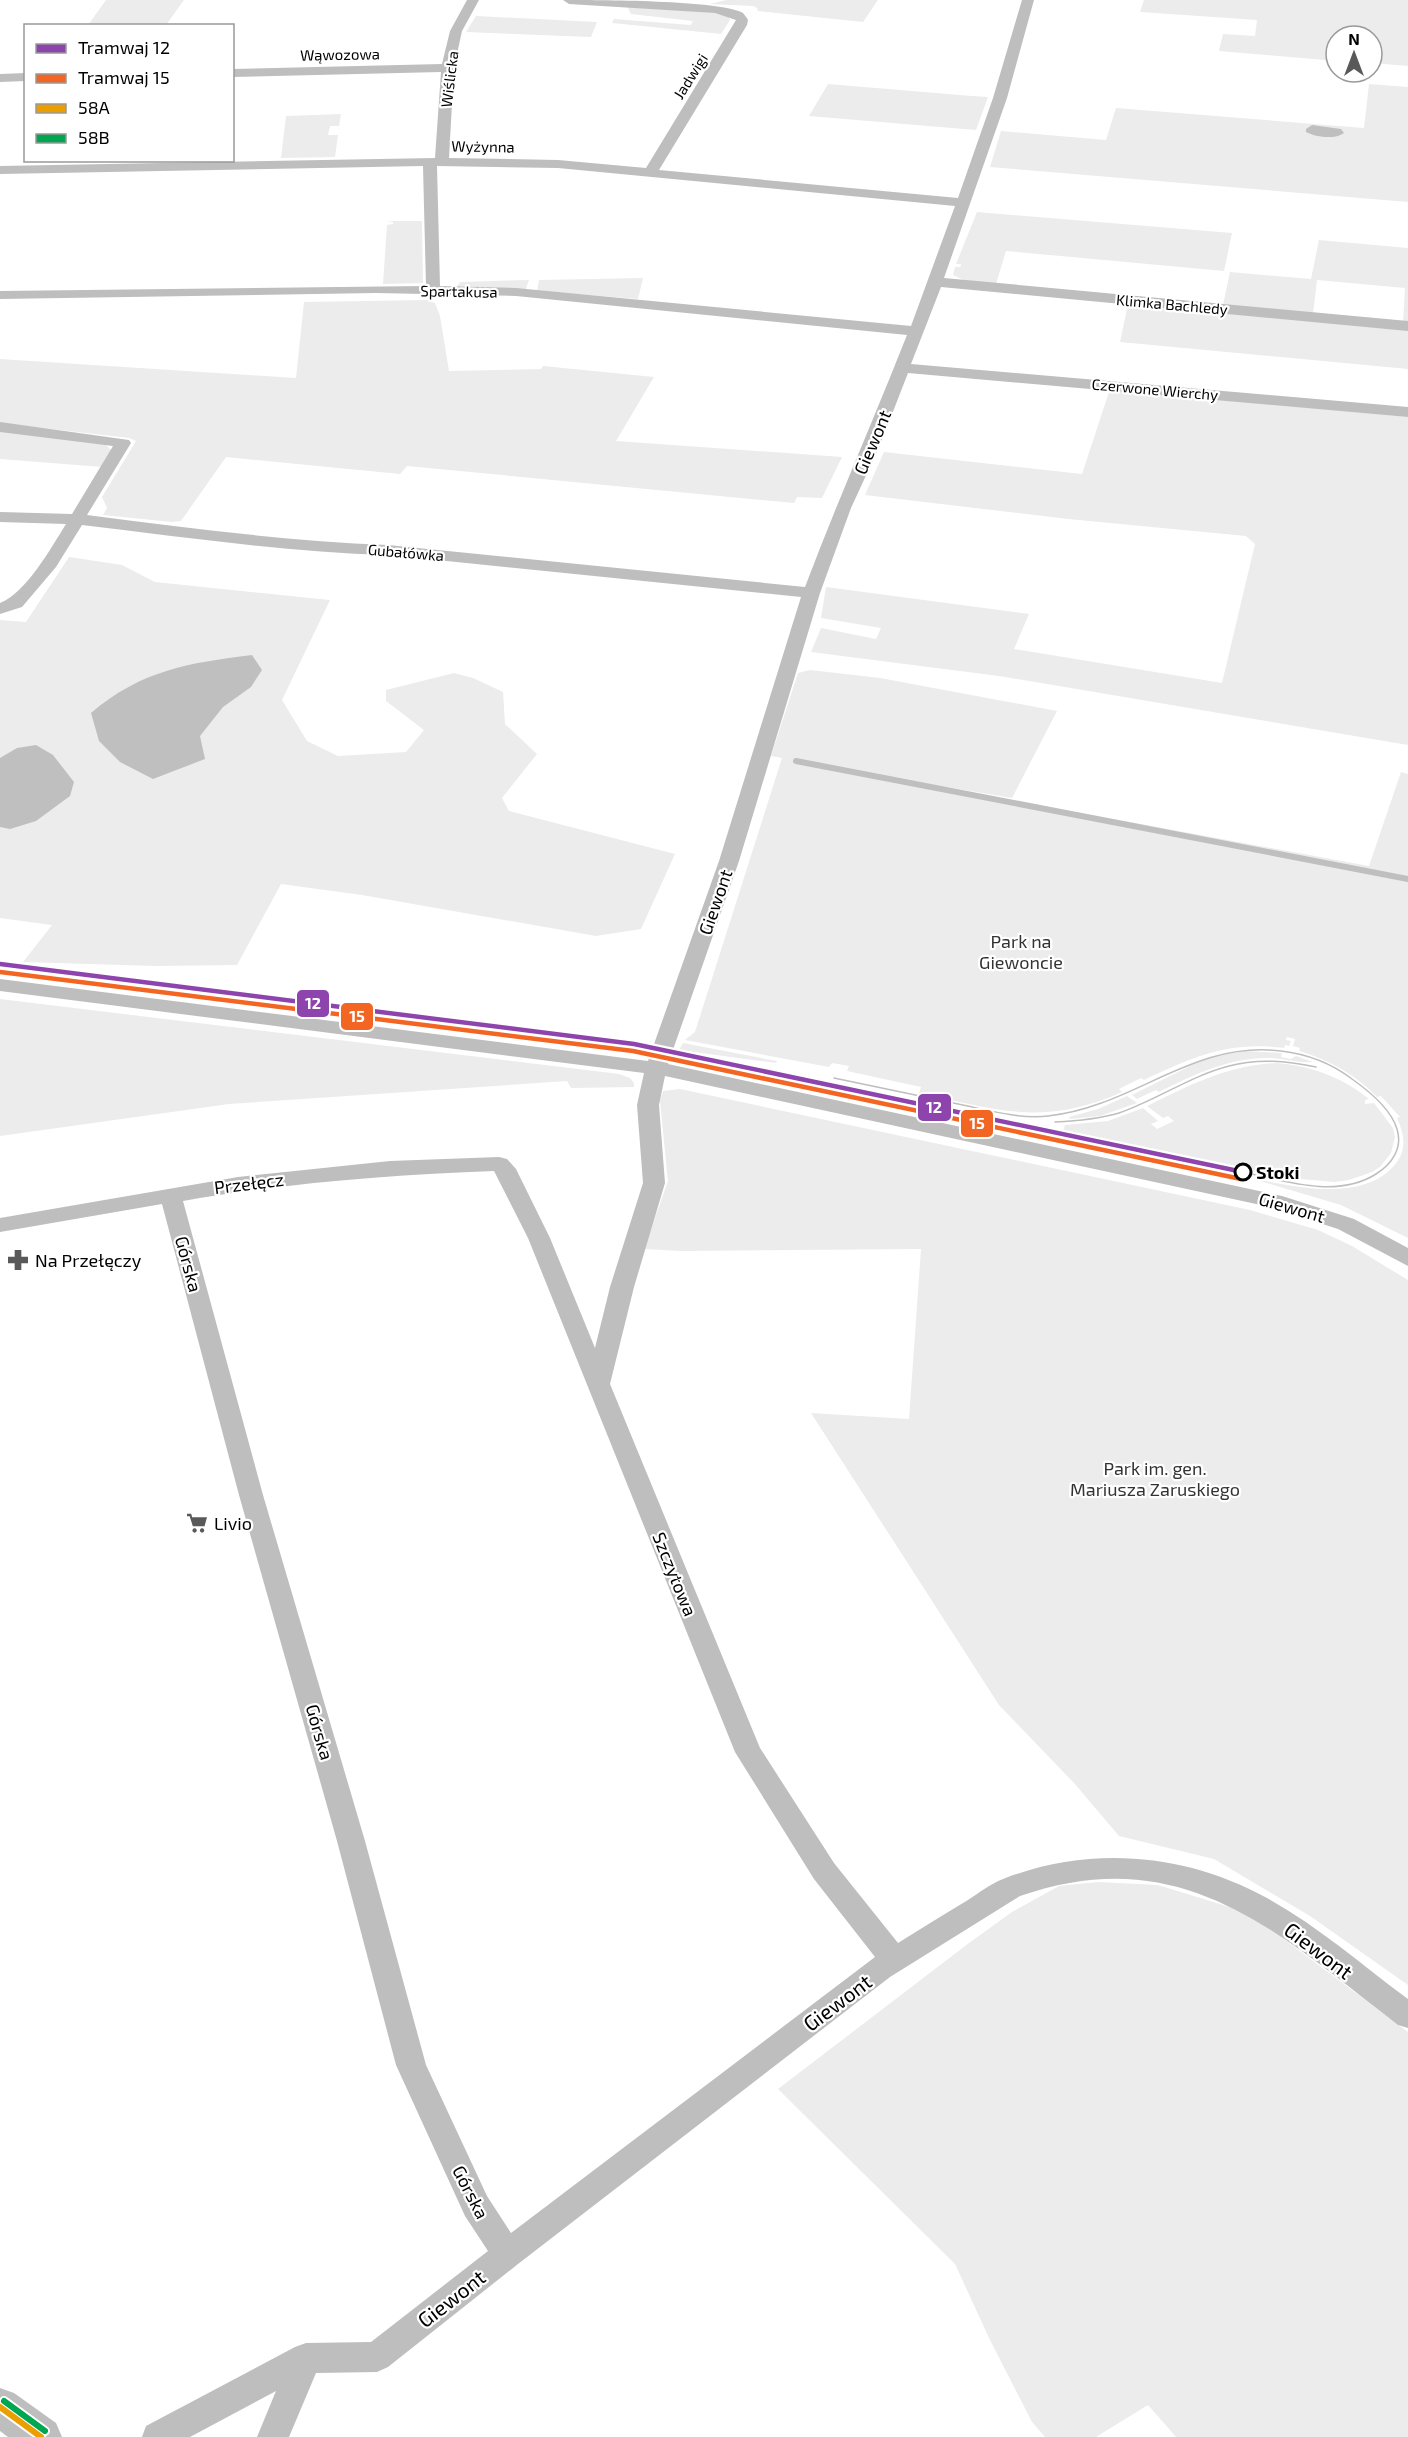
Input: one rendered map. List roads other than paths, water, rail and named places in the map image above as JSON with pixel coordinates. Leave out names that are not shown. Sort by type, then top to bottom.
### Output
[{"type":"street","name":"Wiślicka","points":[[433,290],[436,162],[448,68],[456,31],[473,0]]},
{"type":"street","name":"Jadwigi","points":[[570,0],[741,11],[741,25],[651,171]]},
{"type":"street","name":"Giewont","points":[[1028,0],[1000,98],[936,282],[872,445],[843,508],[811,593],[729,861],[656,1068],[1274,1201],[1346,1224],[1408,1258]]},
{"type":"street","name":"Wąwozowa","points":[[234,73],[448,68]]},
{"type":"street","points":[[0,78],[24,77]]},
{"type":"street","name":"Wyżynna","points":[[0,170],[436,162],[558,164],[963,202]]},
{"type":"street","name":"Klimka Bachledy","points":[[936,282],[1408,326]]},
{"type":"street","name":"Spartakusa","points":[[0,295],[433,290],[523,293],[917,331]]},
{"type":"street","name":"Czerwone Wierchy","points":[[902,368],[1408,412]]},
{"type":"street","points":[[0,427],[123,443],[50,563],[16,603],[0,609]]},
{"type":"street","name":"Gubałówka","points":[[0,517],[77,519],[329,548],[388,550],[811,593]]},
{"type":"street","points":[[0,985],[656,1068],[648,1106],[654,1183],[622,1287],[598,1385]]},
{"type":"street","name":"Przełęcz","points":[[0,1225],[238,1184],[369,1170],[470,1163],[499,1164]]},
{"type":"street","name":"Szczytowa","points":[[499,1164],[505,1169],[539,1238],[748,1752],[824,1871],[894,1960]]},
{"type":"street","name":"Górska","points":[[170,1194],[251,1495],[351,1841],[411,2065],[476,2206],[507,2254]]},
{"type":"street","name":"Giewont","points":[[158,2437],[306,2358],[377,2357],[507,2254],[894,1960],[1011,1888],[1028,1881],[1088,1869],[1121,1867],[1149,1870],[1223,1889],[1256,1905],[1291,1928],[1408,2016]]},
{"type":"street","points":[[273,2437],[306,2358]]},
{"type":"street","points":[[0,2407],[41,2437]]},
{"type":"waterway","points":[[796,761],[1408,879]]},
{"type":"tram line","name":"12","points":[[0,964],[634,1044],[1243,1172]]},
{"type":"tram line","name":"15","points":[[0,972],[633,1051],[1241,1179]]},
{"type":"tram line","points":[[834,1078],[1006,1114],[1048,1116],[1079,1110],[1108,1100],[1191,1064],[1219,1055],[1249,1050],[1281,1051],[1318,1060],[1344,1073],[1379,1101],[1390,1114],[1397,1129],[1397,1149],[1387,1165],[1376,1174],[1345,1186],[1310,1186],[1243,1172]]},
{"type":"tram line","points":[[1055,1122],[1119,1113],[1215,1070],[1240,1063],[1272,1061],[1316,1067]]},
{"type":"place","name":"Stoki","points":[[1243,1172]]},
{"type":"place","name":"Na Przełęczy","points":[[18,1260]]},
{"type":"place","name":"Livio","points":[[197,1523]]},
{"type":"park label","name":"Park na Giewoncie","points":[[1021,951]]},
{"type":"park label","name":"Park im. gen. Mariusza Zaruskiego","points":[[1155,1478]]}]
